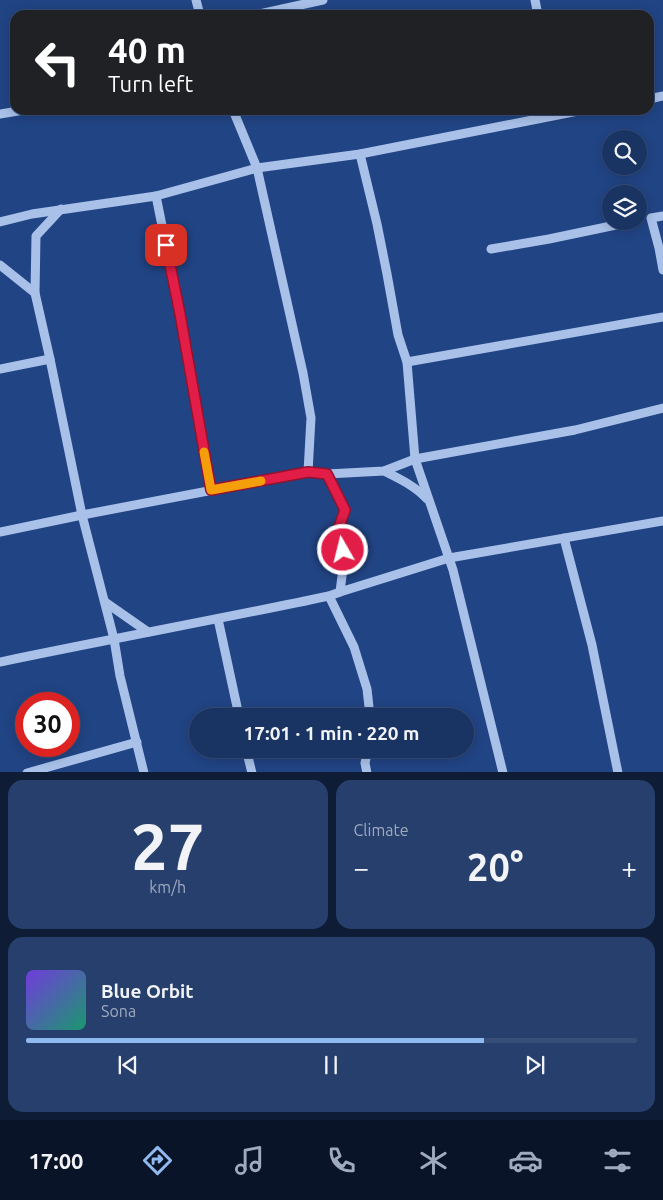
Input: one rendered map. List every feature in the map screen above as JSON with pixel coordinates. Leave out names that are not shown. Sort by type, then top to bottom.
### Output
[{"type":"street","points":[[277,10],[323,0]]},
{"type":"street","points":[[235,115],[257,168],[303,373],[311,418],[308,472]]},
{"type":"street","points":[[0,222],[61,209],[156,196],[257,168],[360,154],[548,115]]},
{"type":"street","points":[[360,154],[381,240],[398,336],[407,362],[415,460],[450,558],[503,772]]},
{"type":"street","points":[[156,196],[180,314],[211,490]]},
{"type":"street","points":[[61,209],[36,236],[35,292],[82,515],[114,639],[120,676],[144,772]]},
{"type":"street","points":[[647,219],[663,216]]},
{"type":"street","points":[[651,218],[663,270]]},
{"type":"street","points":[[491,249],[602,228]]},
{"type":"street","points":[[0,265],[35,292]]},
{"type":"street","points":[[407,362],[663,317]]},
{"type":"street","points":[[0,369],[50,359]]},
{"type":"street","points":[[0,532],[308,472],[327,474],[384,471],[415,460],[575,430],[663,408]]},
{"type":"street","points":[[384,471],[420,491],[429,502]]},
{"type":"street","points":[[327,474],[345,510],[338,530],[344,560],[340,592]]},
{"type":"street","points":[[0,662],[330,596],[450,558],[663,521]]},
{"type":"street","points":[[564,538],[592,645],[618,772]]},
{"type":"street","points":[[330,596],[354,647],[367,688],[369,708]]},
{"type":"street","points":[[105,602],[148,632]]},
{"type":"street","points":[[218,619],[237,708]]},
{"type":"street","points":[[27,772],[137,742]]},
{"type":"street","points":[[248,758],[252,772]]},
{"type":"street","points":[[365,758],[364,763],[367,772]]},
{"type":"slow traffic","points":[[204,452],[211,490],[261,481]]},
{"type":"route","points":[[166,245],[211,490],[308,472],[327,474],[345,510],[338,530],[343,550]]}]
